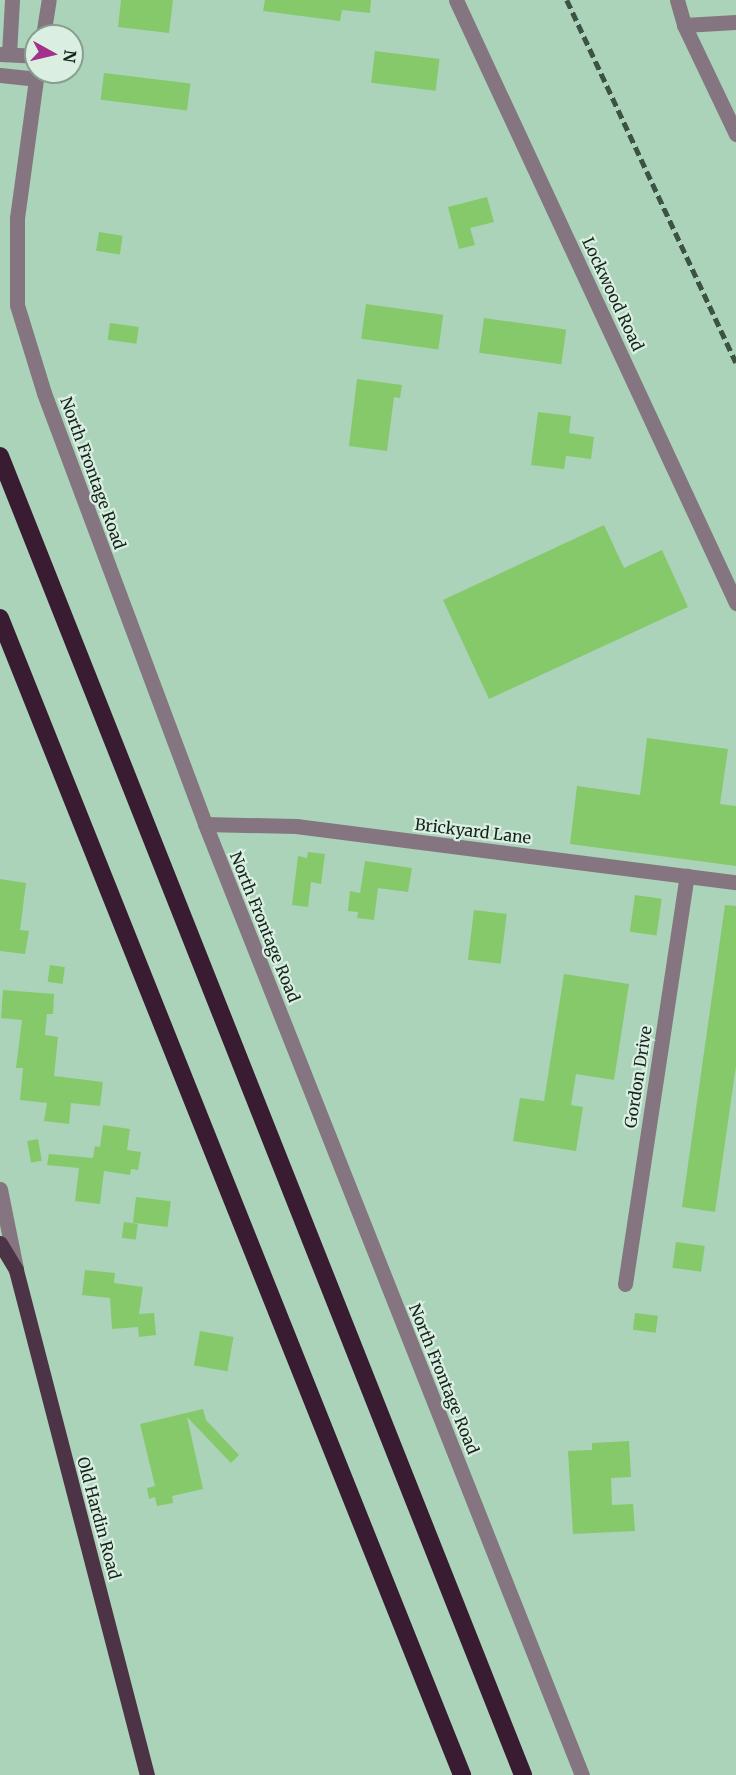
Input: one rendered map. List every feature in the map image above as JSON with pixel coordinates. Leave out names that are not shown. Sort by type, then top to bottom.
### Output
[{"type":"highway","points":[[0,456],[523,1775]]},
{"type":"highway","points":[[1,620],[462,1775]]},
{"type":"main road","name":"Old Hardin Road","points":[[0,1243],[16,1270],[147,1775]]},
{"type":"street","points":[[12,0],[5,54],[24,55]]},
{"type":"street","points":[[45,24],[49,0]]},
{"type":"street","name":"Lockwood Road","points":[[456,0],[736,603]]},
{"type":"street","points":[[677,0],[684,25],[736,134]]},
{"type":"street","points":[[684,25],[736,21]]},
{"type":"street","points":[[0,75],[24,75]]},
{"type":"street","name":"North Frontage Road","points":[[35,84],[17,218],[17,305],[44,393],[205,824],[582,1775]]},
{"type":"street","name":"Brickyard Lane","points":[[205,824],[296,826],[736,882]]},
{"type":"street","name":"Gordon Drive","points":[[625,1284],[687,876]]},
{"type":"street","name":"Old Hardin Road","points":[[0,1189],[16,1270]]},
{"type":"building","points":[[121,0],[173,0],[169,33],[118,27]]},
{"type":"building","points":[[265,0],[371,0],[370,13],[342,10],[340,21],[263,11]]},
{"type":"building","points":[[375,51],[440,59],[436,91],[371,83]]},
{"type":"building","points":[[104,73],[190,84],[187,110],[101,100]]},
{"type":"building","points":[[487,197],[494,222],[470,228],[475,245],[459,249],[448,207]]},
{"type":"building","points":[[99,232],[123,236],[120,255],[96,251]]},
{"type":"building","points":[[366,304],[443,315],[438,350],[361,339]]},
{"type":"building","points":[[484,318],[566,330],[561,364],[479,353]]},
{"type":"building","points":[[110,323],[139,327],[136,344],[108,340]]},
{"type":"building","points":[[357,379],[402,385],[400,398],[394,397],[387,451],[349,446]]},
{"type":"building","points":[[538,412],[571,416],[569,433],[594,437],[591,459],[566,456],[564,469],[531,465]]},
{"type":"building","points":[[604,525],[624,568],[662,550],[688,607],[489,699],[443,600]]},
{"type":"building","points":[[647,738],[728,749],[720,804],[736,806],[736,866],[570,844],[577,786],[640,795]]},
{"type":"building","points":[[308,852],[325,854],[321,884],[311,882],[308,907],[292,905],[298,856],[307,858]]},
{"type":"building","points":[[365,861],[412,868],[408,892],[378,888],[374,920],[357,918],[358,912],[348,911],[350,891],[360,893]]},
{"type":"building","points":[[0,879],[26,883],[20,930],[29,931],[25,954],[0,951]]},
{"type":"building","points":[[635,895],[662,899],[657,935],[630,932]]},
{"type":"building","points":[[725,905],[736,906],[736,1066],[715,1212],[682,1207]]},
{"type":"building","points":[[474,910],[507,914],[501,964],[468,960]]},
{"type":"building","points":[[50,965],[65,967],[62,984],[48,982]]},
{"type":"building","points":[[564,974],[629,984],[614,1080],[576,1074],[571,1105],[583,1107],[576,1151],[513,1141],[520,1098],[544,1101]]},
{"type":"building","points":[[3,990],[54,994],[53,1014],[47,1014],[45,1035],[58,1037],[54,1076],[103,1082],[100,1106],[71,1103],[69,1124],[44,1121],[47,1103],[20,1100],[23,1068],[16,1068],[22,1020],[1,1018]]},
{"type":"building","points":[[103,1125],[130,1129],[127,1150],[141,1152],[138,1170],[131,1169],[130,1175],[104,1171],[100,1204],[75,1201],[79,1168],[47,1165],[49,1154],[93,1158],[95,1146],[100,1147]]},
{"type":"building","points":[[38,1139],[42,1161],[31,1163],[27,1141]]},
{"type":"building","points":[[136,1197],[171,1201],[168,1227],[133,1223]]},
{"type":"building","points":[[124,1222],[138,1224],[136,1240],[122,1238]]},
{"type":"building","points":[[676,1242],[705,1246],[701,1272],[672,1268]]},
{"type":"building","points":[[85,1270],[115,1273],[114,1283],[143,1287],[139,1314],[154,1313],[156,1335],[139,1337],[138,1327],[112,1329],[110,1298],[82,1295]]},
{"type":"building","points":[[635,1313],[658,1316],[656,1333],[633,1330]]},
{"type":"building","points":[[200,1331],[233,1337],[227,1371],[194,1365]]},
{"type":"building","points":[[203,1409],[206,1420],[239,1455],[231,1463],[187,1417],[203,1489],[172,1496],[173,1503],[157,1506],[155,1497],[149,1499],[147,1488],[155,1486],[140,1424]]},
{"type":"building","points":[[629,1441],[631,1477],[611,1478],[612,1505],[633,1504],[635,1531],[573,1534],[568,1451],[592,1450],[592,1443]]},
{"type":"railway","points":[[567,0],[736,362]]}]
